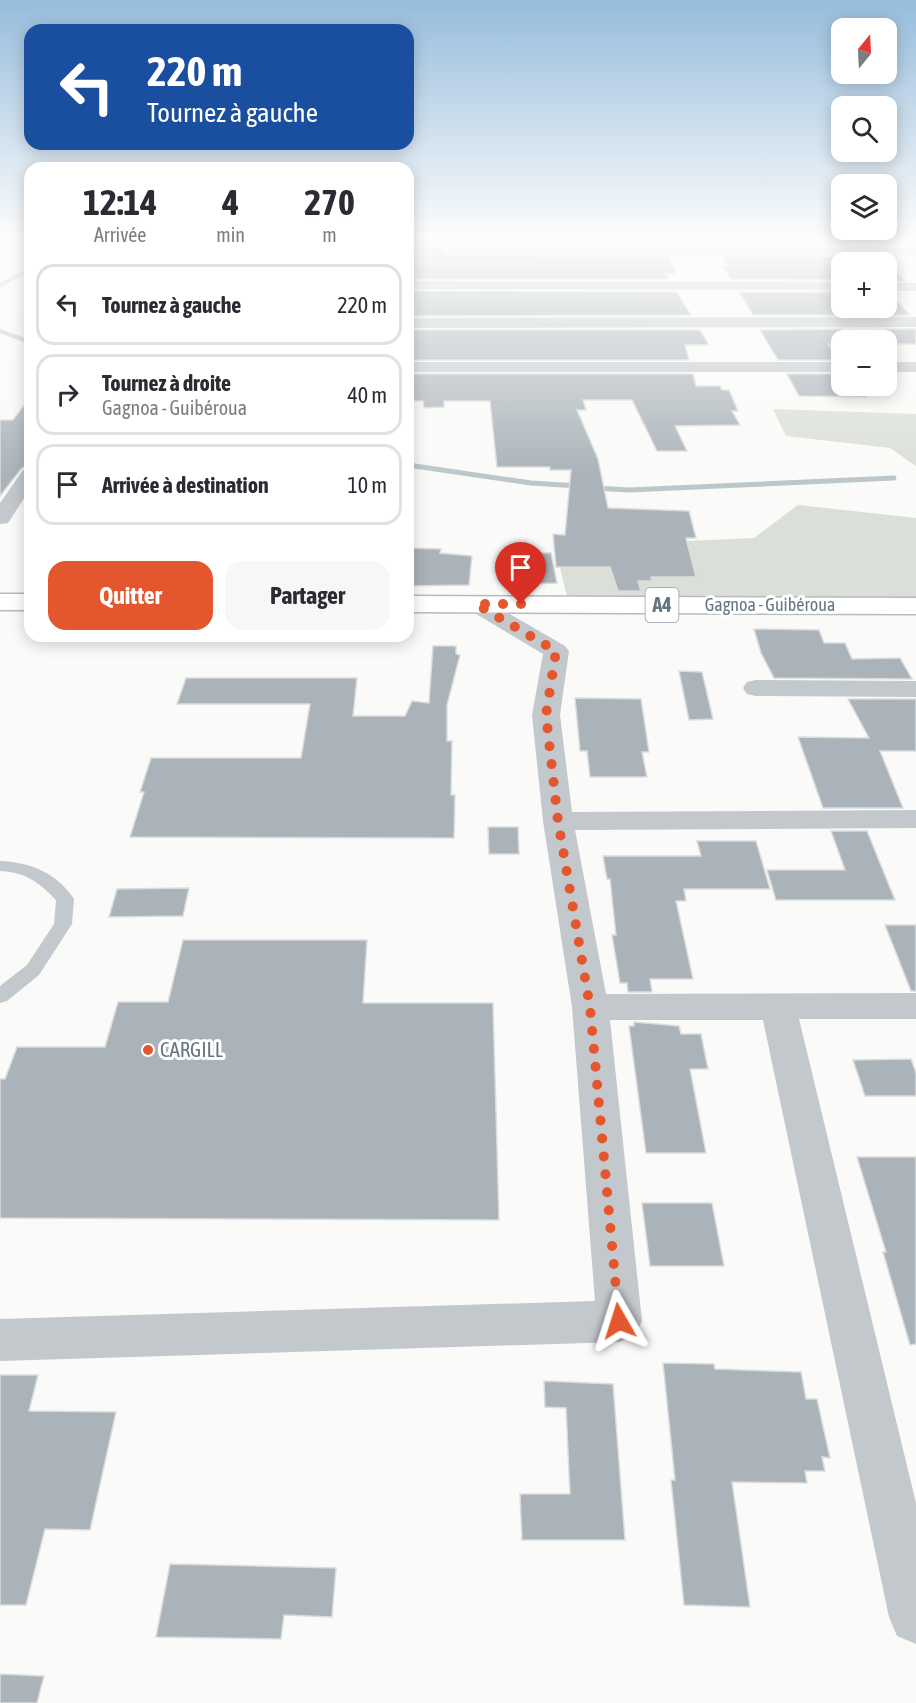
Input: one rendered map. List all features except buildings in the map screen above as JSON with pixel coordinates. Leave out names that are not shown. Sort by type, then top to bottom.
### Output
[{"type":"main road","points":[[0,602],[24,602]]},
{"type":"main road","name":"Gagnoa - Guibéroua","points":[[414,604],[916,606]]},
{"type":"street","points":[[726,317],[750,367]]},
{"type":"street","points":[[414,323],[916,322]]},
{"type":"street","points":[[414,367],[831,367]]},
{"type":"street","points":[[897,367],[916,367]]},
{"type":"street","points":[[0,518],[24,483]]},
{"type":"street","points":[[0,1340],[619,1321],[590,1007],[558,821],[546,715],[556,651],[476,604]]},
{"type":"street","points":[[756,688],[916,689]]},
{"type":"street","points":[[558,821],[916,819]]},
{"type":"street","points":[[777,1006],[916,1617]]},
{"type":"street","points":[[590,1007],[916,1006]]},
{"type":"lane","points":[[0,866],[19,866],[43,876],[65,899],[63,924],[33,970],[0,996]]},
{"type":"shaded area","points":[[773,409],[916,414],[916,466],[890,448],[786,436]]},
{"type":"shaded area","points":[[798,505],[916,518],[916,604],[568,601],[555,547],[754,538]]},
{"type":"waterway","points":[[0,331],[24,340]]},
{"type":"waterway","points":[[414,466],[531,483],[579,486]]},
{"type":"waterway","points":[[595,488],[629,490],[894,478]]},
{"type":"place","name":"CARGILL","points":[[148,1050]]},
{"type":"route","points":[[521,604],[476,604],[556,651],[546,715],[558,821],[590,1007],[605,1190],[619,1321]]}]
